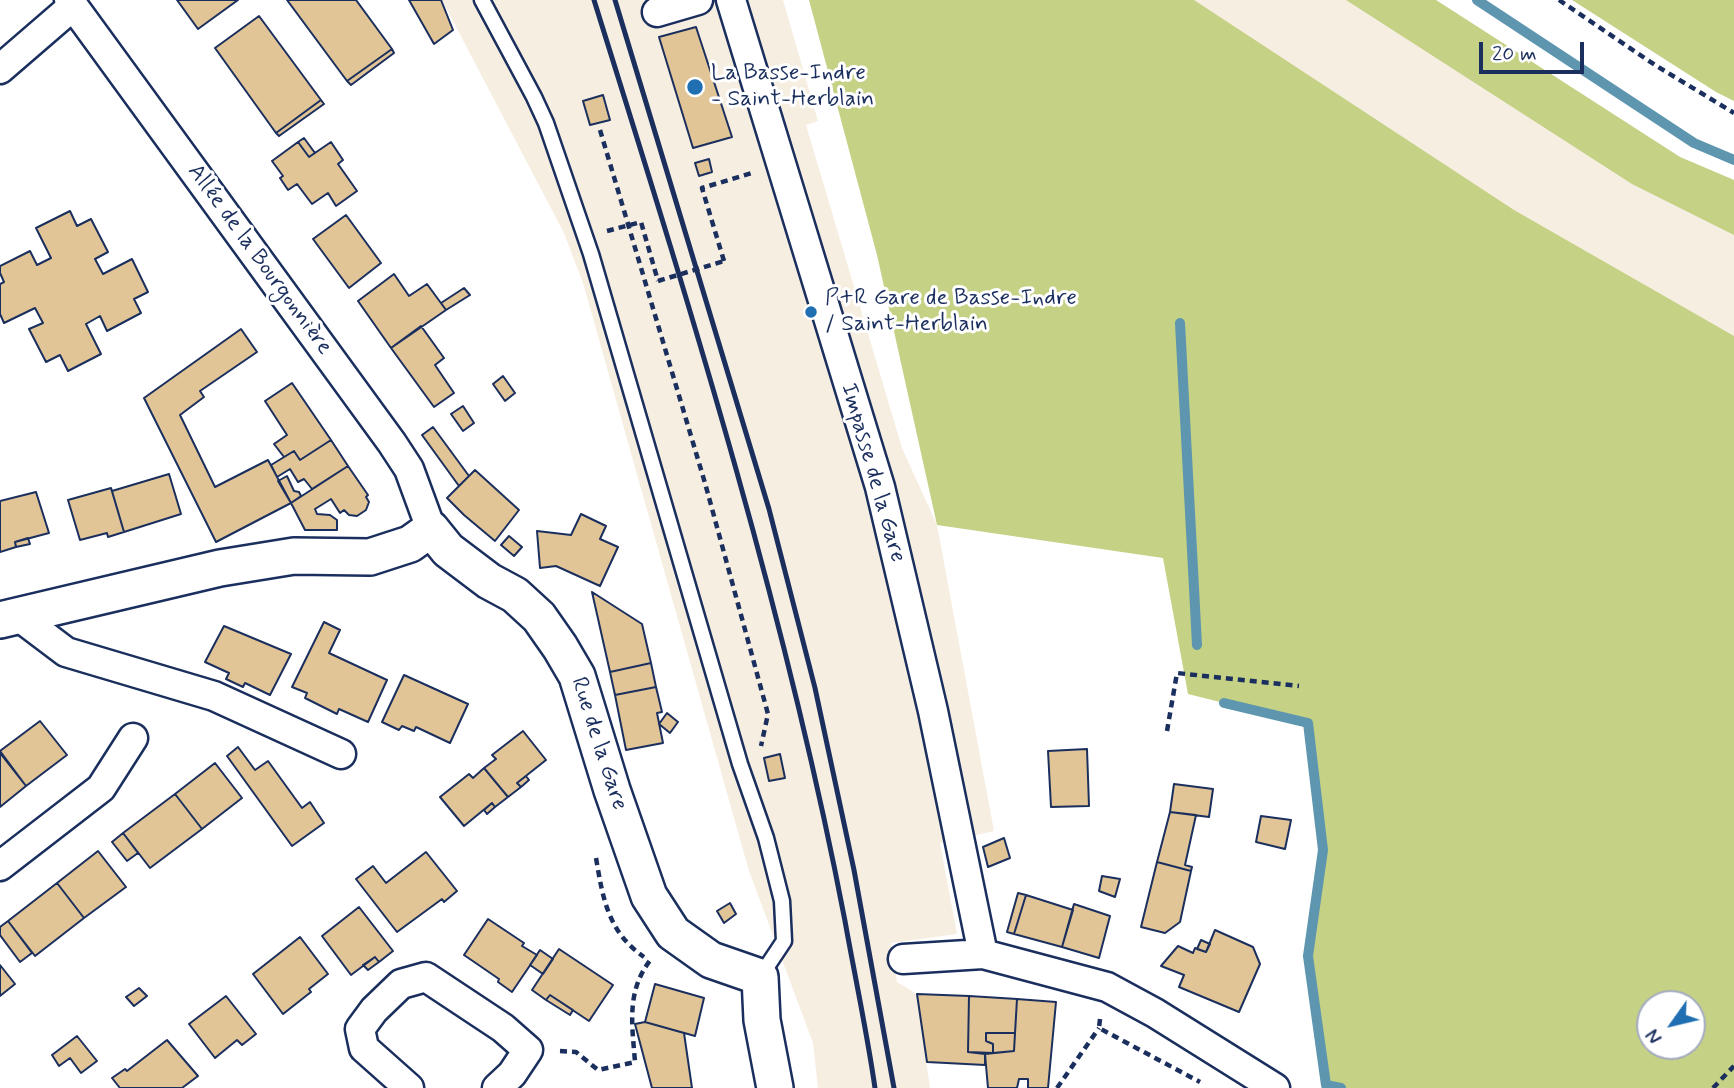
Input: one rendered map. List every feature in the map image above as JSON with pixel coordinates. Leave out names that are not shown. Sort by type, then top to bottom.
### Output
[{"type":"street","points":[[657,12],[698,0]]},
{"type":"street","name":"Impasse de la Gare","points":[[731,0],[880,487],[933,711],[983,954]]},
{"type":"street","points":[[0,69],[71,3]]},
{"type":"street","name":"Allée de la Bourgonnière","points":[[71,3],[392,443],[408,469],[431,529]]},
{"type":"street","points":[[9,617],[220,568],[294,556],[370,557],[410,544],[431,529]]},
{"type":"street","name":"Rue de la Gare","points":[[431,529],[448,550],[489,581],[516,595],[539,617],[560,647],[577,676],[612,790],[649,896],[673,933],[711,960],[761,977]]},
{"type":"street","points":[[9,617],[66,652],[214,696],[341,754]]},
{"type":"street","points":[[0,866],[100,788],[133,738]]},
{"type":"street","points":[[904,959],[983,954],[1107,987],[1155,1013],[1275,1088]]},
{"type":"street","points":[[409,1088],[363,1048],[360,1029],[374,1010],[401,984],[426,977],[503,1028],[528,1050],[512,1074],[497,1088]]},
{"type":"street","points":[[761,977],[762,1020],[775,1088]]},
{"type":"lane","points":[[482,0],[538,106],[585,237],[740,764],[766,838],[782,901],[783,941],[761,977]]},
{"type":"path","points":[[1559,0],[1655,65],[1734,113]]},
{"type":"path","points":[[600,130],[705,483],[768,715],[758,759],[740,764]]},
{"type":"path","points":[[585,237],[641,222],[658,281],[724,261],[702,188],[780,164]]},
{"type":"path","points":[[1167,731],[1178,673],[1299,686]]},
{"type":"path","points":[[528,1050],[576,1052],[598,1070],[635,1062],[632,1014],[639,975]]},
{"type":"path","points":[[1057,1088],[1098,1028]]},
{"type":"path","points":[[1713,1088],[1734,1066]]},
{"type":"shaded area","points":[[442,0],[783,0],[818,121],[806,125],[902,448],[937,525],[994,831],[940,843],[957,934],[891,943],[897,982],[917,994],[930,1088],[818,1088],[813,1043],[749,871],[583,283],[564,233]]},
{"type":"shaded area","points":[[1094,0],[1436,0],[1680,157],[1734,180],[1734,389]]},
{"type":"green space","points":[[809,0],[1194,0],[1514,210],[1734,336],[1734,1088],[1333,1088],[1326,1085],[1308,956],[1323,850],[1308,724],[1188,694],[1163,558],[937,525],[877,255]]},
{"type":"green space","points":[[1346,0],[1436,0],[1680,157],[1734,180],[1734,235],[1632,184]]},
{"type":"green space","points":[[1572,0],[1734,0],[1734,101],[1716,92]]},
{"type":"building","points":[[177,0],[238,0],[198,29]]},
{"type":"building","points":[[287,0],[356,0],[392,49],[347,81]]},
{"type":"building","points":[[409,0],[441,0],[453,30],[434,44]]},
{"type":"building","points":[[259,16],[321,100],[276,133],[215,48]]},
{"type":"building","name":"La Basse-Indre - Saint-Herblain","points":[[696,27],[732,137],[693,148],[659,37]]},
{"type":"building","points":[[392,49],[394,53],[351,85],[347,81]]},
{"type":"building","points":[[603,95],[610,120],[590,125],[583,101]]},
{"type":"building","points":[[321,100],[324,104],[279,136],[276,133]]},
{"type":"building","points":[[304,138],[315,153],[309,157],[298,142]]},
{"type":"building","points":[[298,142],[309,157],[331,142],[343,160],[338,164],[357,191],[336,206],[328,193],[312,204],[297,184],[288,190],[280,178],[283,176],[272,161]]},
{"type":"building","points":[[709,159],[712,172],[699,176],[695,163]]},
{"type":"building","points":[[70,211],[77,226],[91,219],[108,252],[95,259],[103,274],[132,259],[148,292],[134,299],[141,313],[107,331],[100,316],[86,324],[101,354],[68,371],[60,355],[46,362],[29,329],[43,323],[35,308],[4,323],[0,314],[0,284],[4,282],[0,266],[30,251],[37,265],[51,258],[36,228]]},
{"type":"building","points":[[346,215],[381,263],[349,288],[313,239]]},
{"type":"building","points":[[394,274],[409,296],[427,284],[446,310],[391,348],[358,301]]},
{"type":"building","points":[[464,288],[470,295],[446,310],[441,303]]},
{"type":"building","points":[[421,326],[444,358],[435,365],[454,393],[434,407],[391,348]]},
{"type":"building","points":[[241,329],[257,352],[200,391],[204,397],[180,415],[215,487],[268,460],[291,503],[216,542],[144,398]]},
{"type":"building","points":[[503,376],[515,393],[505,401],[493,384]]},
{"type":"building","points":[[292,383],[331,440],[300,460],[294,451],[284,457],[274,444],[287,435],[265,401]]},
{"type":"building","points":[[463,406],[474,423],[463,431],[451,414]]},
{"type":"building","points":[[433,427],[469,476],[459,486],[422,435]]},
{"type":"building","points":[[331,440],[348,466],[312,489],[304,479],[298,482],[290,469],[277,477],[271,465],[294,451],[300,460]]},
{"type":"building","points":[[348,466],[368,495],[366,510],[357,516],[349,515],[344,510],[340,513],[331,499],[315,509],[317,514],[330,515],[337,520],[337,530],[305,530],[291,503]]},
{"type":"building","points":[[475,470],[519,510],[495,541],[447,498]]},
{"type":"building","points":[[169,474],[181,514],[124,532],[112,491]]},
{"type":"building","points":[[287,476],[294,491],[301,496],[291,503],[278,481]]},
{"type":"building","points":[[111,488],[124,532],[80,540],[68,500]]},
{"type":"building","points":[[36,492],[49,533],[15,542],[16,547],[0,552],[0,501]]},
{"type":"building","points":[[581,514],[606,526],[600,539],[618,547],[600,586],[556,566],[540,568],[537,531],[571,535]]},
{"type":"building","points":[[509,536],[522,547],[514,556],[501,545]]},
{"type":"building","points":[[28,538],[30,544],[16,547],[15,542]]},
{"type":"building","points":[[592,592],[642,624],[651,663],[610,672]]},
{"type":"building","points":[[324,622],[340,630],[329,653],[387,680],[368,722],[339,709],[337,714],[305,698],[307,693],[292,687]]},
{"type":"building","points":[[224,626],[291,654],[270,695],[245,683],[243,687],[226,679],[229,673],[205,662]]},
{"type":"building","points":[[651,663],[656,687],[615,695],[610,672]]},
{"type":"building","points":[[404,675],[468,704],[450,743],[416,727],[414,731],[402,726],[399,730],[382,722]]},
{"type":"building","points":[[656,687],[662,712],[657,713],[663,743],[626,750],[615,695]]},
{"type":"building","points":[[667,713],[678,722],[670,733],[659,724]]},
{"type":"building","points":[[40,721],[67,755],[26,786],[0,751]]},
{"type":"building","points":[[523,731],[546,760],[517,783],[521,787],[508,797],[484,768],[496,759],[492,755]]},
{"type":"building","points":[[238,747],[255,770],[268,761],[302,808],[310,802],[324,823],[292,846],[227,756]]},
{"type":"building","points":[[1087,749],[1089,806],[1051,807],[1048,751]]},
{"type":"building","points":[[0,753],[26,786],[0,807]]},
{"type":"building","points":[[780,754],[785,778],[769,781],[764,758]]},
{"type":"building","points":[[215,763],[242,798],[202,829],[175,794]]},
{"type":"building","points":[[484,768],[508,797],[495,807],[492,803],[464,826],[440,797],[469,774],[473,778]]},
{"type":"building","points":[[526,776],[529,780],[521,787],[517,783]]},
{"type":"building","points":[[1174,784],[1213,789],[1209,817],[1170,812]]},
{"type":"building","points":[[175,794],[202,829],[150,868],[123,833]]},
{"type":"building","points":[[492,803],[495,807],[487,814],[484,810]]},
{"type":"building","points":[[1170,812],[1196,815],[1185,865],[1192,867],[1191,871],[1157,862]]},
{"type":"building","points":[[1261,816],[1291,820],[1285,849],[1256,842]]},
{"type":"building","points":[[123,833],[138,853],[127,861],[112,842]]},
{"type":"building","points":[[1004,838],[1010,858],[988,867],[983,847]]},
{"type":"building","points":[[98,851],[126,887],[84,918],[57,883]]},
{"type":"building","points":[[426,852],[457,891],[397,932],[356,879],[373,866],[386,883]]},
{"type":"building","points":[[1157,862],[1191,871],[1180,922],[1165,933],[1141,927]]},
{"type":"building","points":[[1102,876],[1120,879],[1115,897],[1099,891]]},
{"type":"building","points":[[57,883],[84,918],[35,956],[8,921]]},
{"type":"building","points":[[1018,893],[1026,895],[1014,934],[1007,932]]},
{"type":"building","points":[[1026,895],[1073,910],[1062,947],[1014,934]]},
{"type":"building","points":[[730,903],[736,914],[724,923],[717,911]]},
{"type":"building","points":[[1074,904],[1110,916],[1099,958],[1062,947]]},
{"type":"building","points":[[359,907],[393,951],[379,962],[375,957],[351,975],[322,936]]},
{"type":"building","points":[[488,919],[537,955],[512,992],[498,982],[499,979],[464,955]]},
{"type":"building","points":[[8,921],[32,953],[20,962],[0,935],[0,927]]},
{"type":"building","points":[[1215,930],[1253,947],[1260,964],[1239,1012],[1179,987],[1184,975],[1161,966],[1178,946],[1193,953],[1195,948],[1206,952]]},
{"type":"building","points":[[300,937],[328,974],[309,989],[311,992],[283,1014],[253,974]]},
{"type":"building","points":[[1201,940],[1210,944],[1206,952],[1197,949]]},
{"type":"building","points":[[559,949],[613,985],[589,1021],[550,995],[546,1000],[532,990]]},
{"type":"building","points":[[540,950],[553,959],[543,974],[530,965]]},
{"type":"building","points":[[375,957],[379,962],[368,970],[363,965]]},
{"type":"building","points":[[0,965],[15,984],[0,996]]},
{"type":"building","points":[[655,984],[704,998],[695,1036],[645,1022]]},
{"type":"building","points":[[139,988],[147,996],[134,1006],[126,997]]},
{"type":"building","points":[[917,994],[969,996],[968,1052],[985,1054],[985,1065],[927,1062]]},
{"type":"building","points":[[550,995],[573,1010],[570,1015],[546,1000]]},
{"type":"building","points":[[226,996],[256,1034],[242,1045],[237,1040],[215,1058],[189,1024]]},
{"type":"building","points":[[969,996],[1017,999],[1015,1033],[986,1033],[986,1041],[993,1044],[993,1053],[968,1052]]},
{"type":"building","points":[[1017,999],[1056,1002],[1048,1088],[1028,1088],[1028,1079],[1019,1079],[1017,1088],[988,1088],[985,1054],[1014,1051]]},
{"type":"building","points":[[645,1022],[684,1033],[692,1088],[652,1088],[635,1024]]},
{"type":"building","points":[[986,1033],[1015,1033],[1014,1051],[993,1053],[993,1044],[986,1041]]},
{"type":"building","points":[[77,1036],[97,1061],[81,1073],[70,1058],[59,1066],[52,1055]]},
{"type":"building","points":[[167,1040],[198,1076],[182,1088],[120,1088],[112,1078],[125,1069],[127,1071]]},
{"type":"waterway","points":[[1477,0],[1694,143],[1734,160]]},
{"type":"waterway","points":[[1180,323],[1197,645]]},
{"type":"waterway","points":[[1224,703],[1308,723],[1323,850],[1308,956],[1326,1085],[1341,1088]]},
{"type":"railway","points":[[594,0],[733,457],[794,688],[845,921],[875,1088]]},
{"type":"railway","points":[[615,0],[769,509],[815,688],[854,870],[894,1088]]},
{"type":"place","name":"La Basse-Indre - Saint-Herblain","points":[[695,87]]},
{"type":"place","name":"P+R Gare de Basse-Indre / Saint-Herblain","points":[[811,312]]}]
